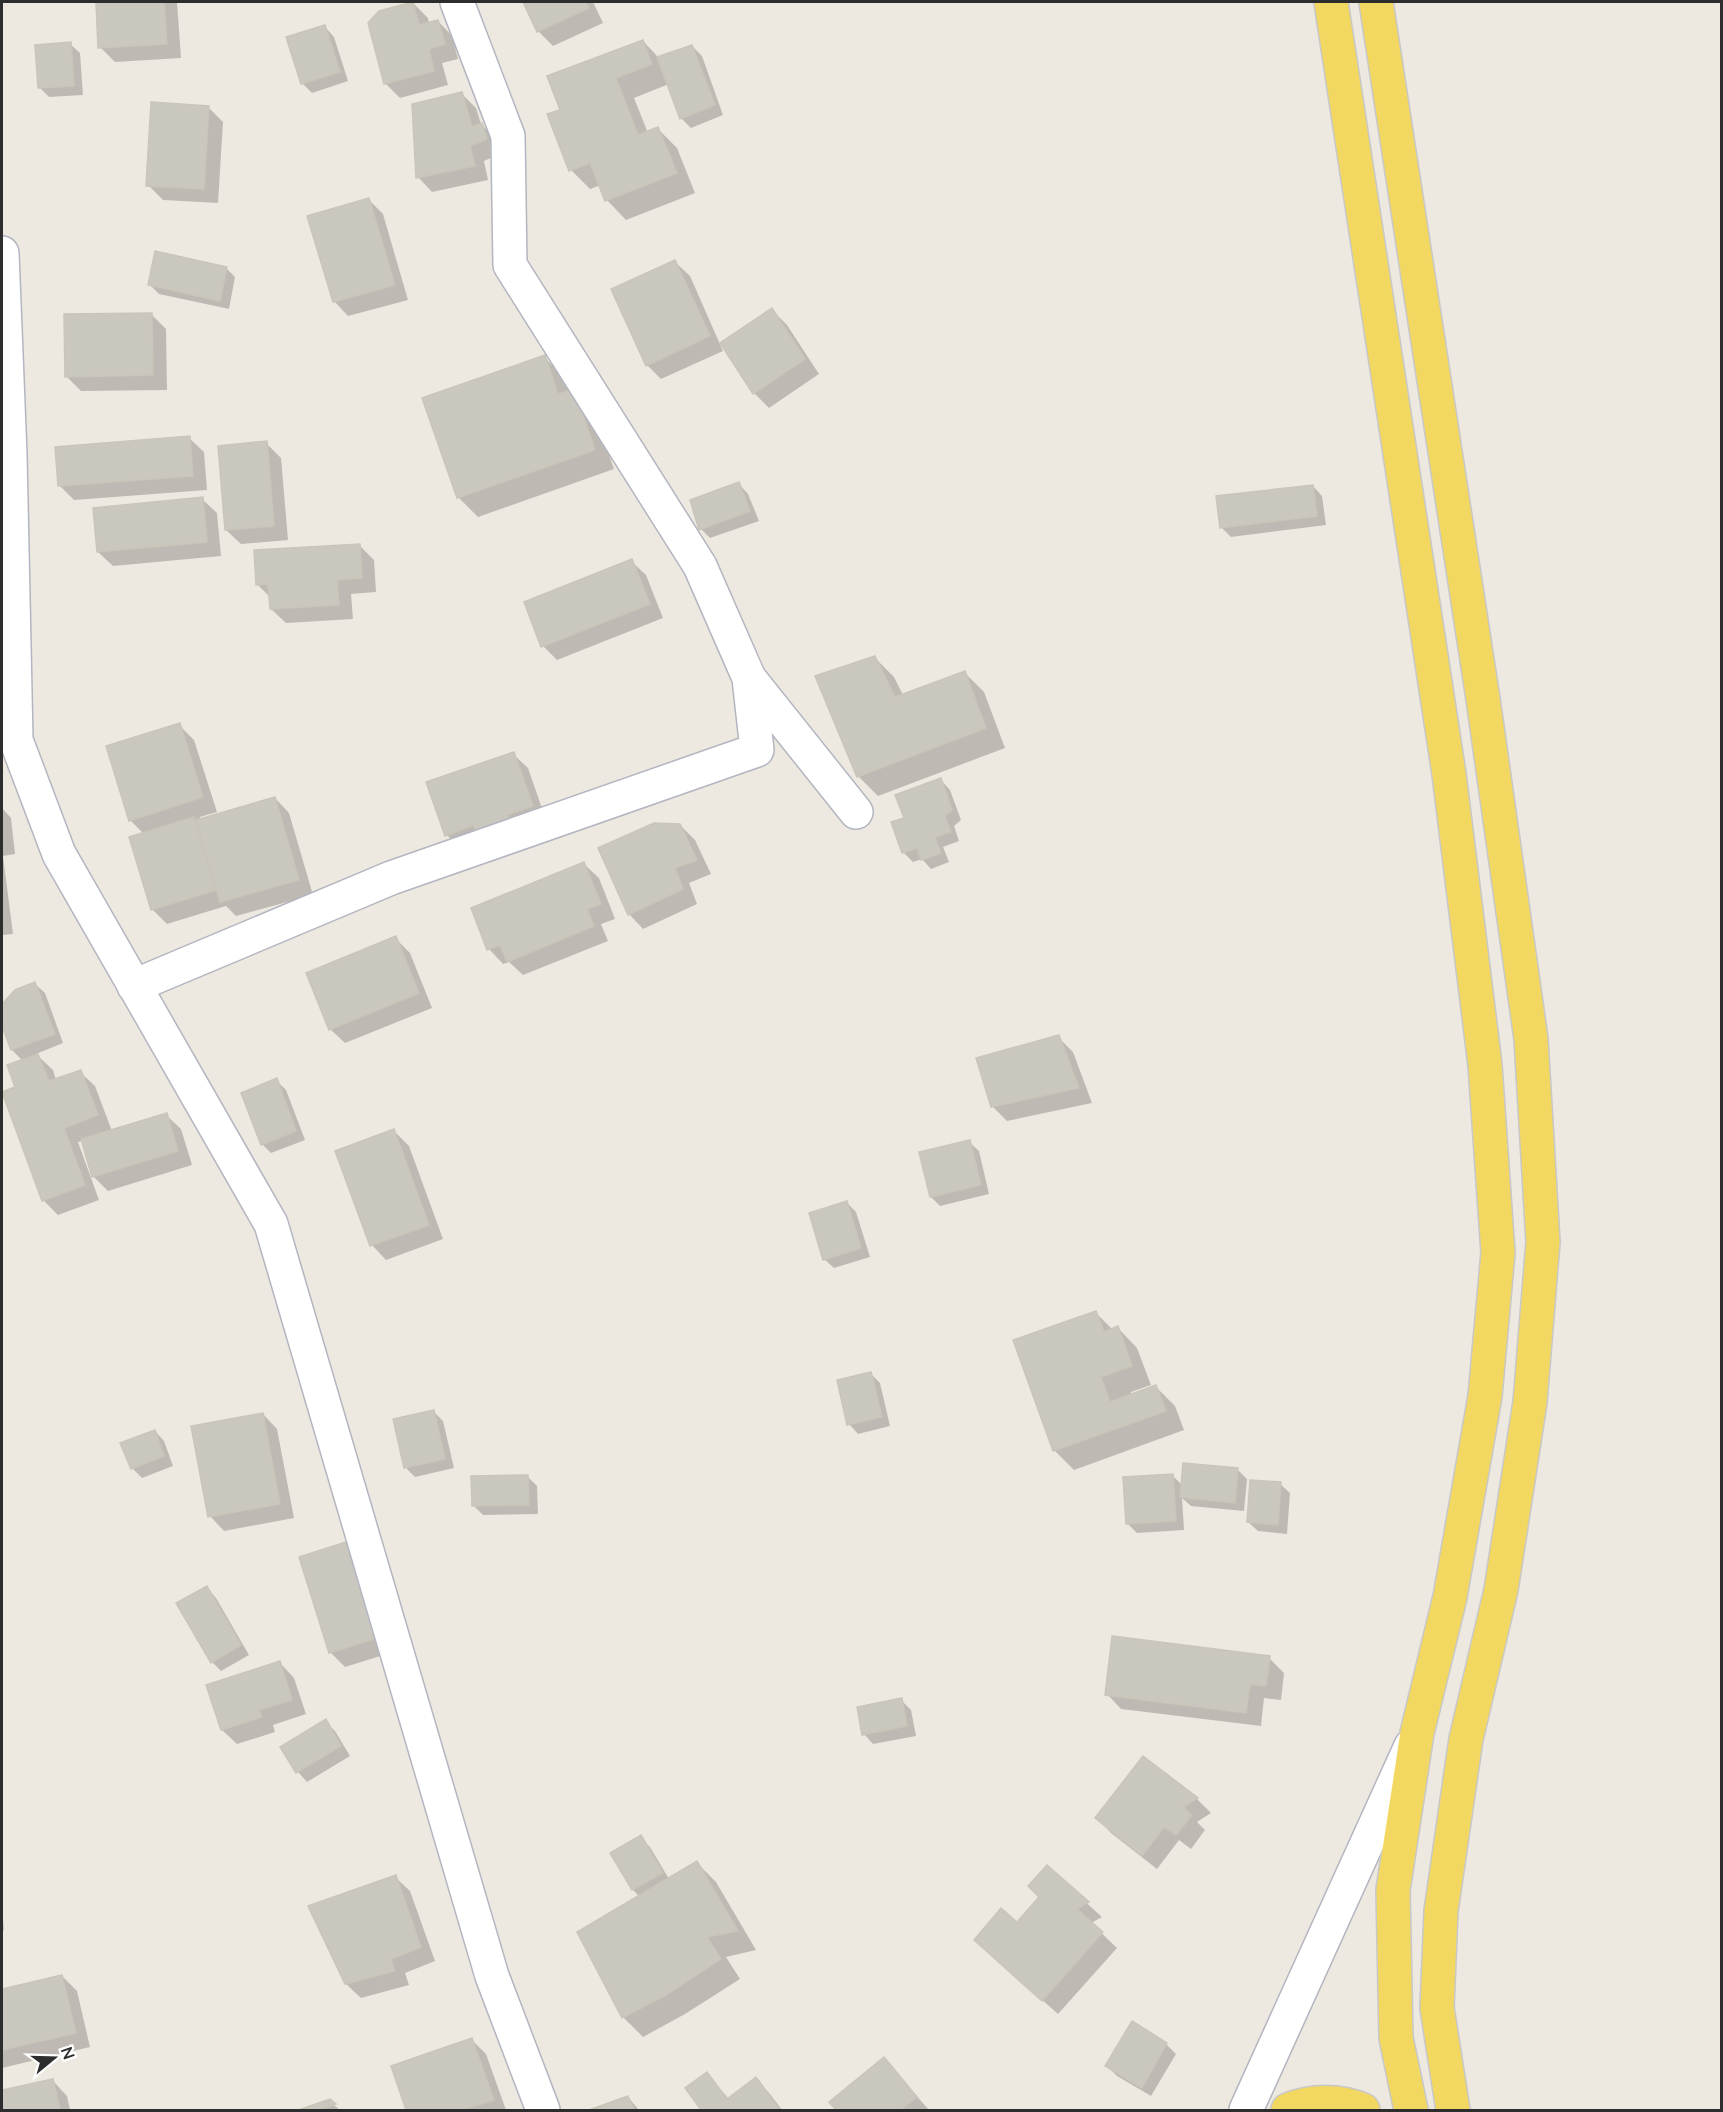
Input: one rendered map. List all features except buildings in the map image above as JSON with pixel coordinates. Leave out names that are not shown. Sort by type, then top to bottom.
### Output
[{"type":"main road","points":[[1331,2],[1449,774],[1485,1065],[1498,1253],[1485,1396],[1450,1598],[1417,1733],[1394,1890],[1396,2038],[1411,2110]]},
{"type":"main road","points":[[1376,2],[1483,699],[1531,1039],[1542,1242],[1530,1402],[1501,1590],[1466,1739],[1441,1911],[1437,2008],[1453,2110]]},
{"type":"main road","points":[[1288,2110],[1321,2103],[1342,2103],[1363,2110]]},
{"type":"street","points":[[457,2],[508,136],[510,265],[700,566],[749,678],[856,812]]},
{"type":"street","points":[[2,253],[10,454],[16,740],[59,854],[271,1224],[492,1976],[543,2110]]},
{"type":"street","points":[[134,986],[391,878],[757,750],[749,678]]},
{"type":"street","points":[[1246,2110],[1417,1733]]}]
